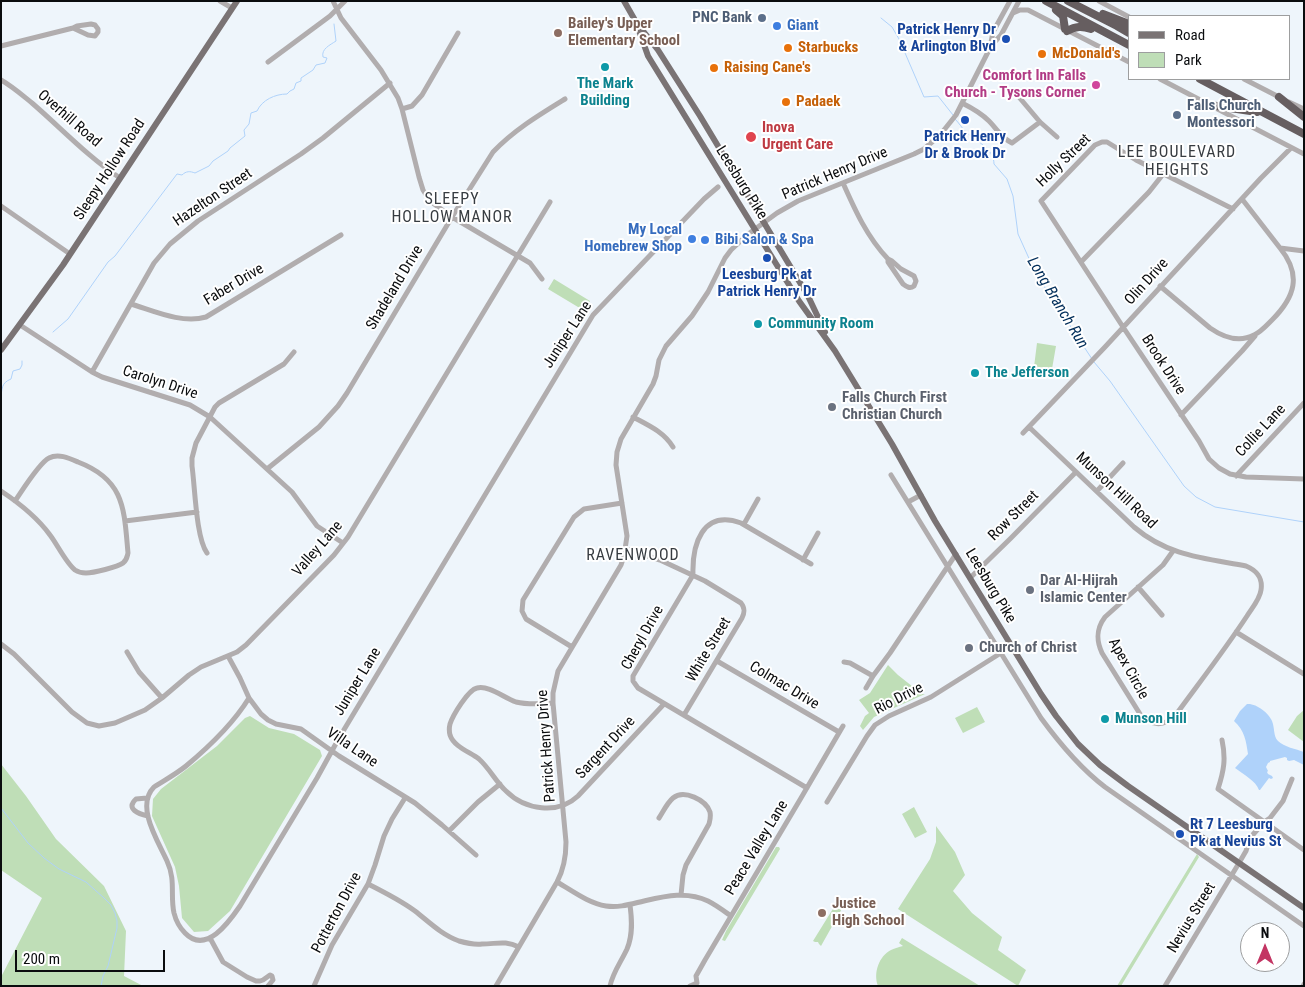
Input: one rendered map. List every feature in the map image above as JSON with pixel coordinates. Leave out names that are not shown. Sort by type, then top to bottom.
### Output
[{"type":"highway","points":[[1045,1],[1063,16],[1066,30],[1080,26],[1109,35]]},
{"type":"highway","points":[[1045,1],[1128,44]]},
{"type":"highway","points":[[1068,1],[1128,32]]},
{"type":"highway","points":[[1080,8],[1128,24]]},
{"type":"highway","points":[[1202,80],[1304,134]]},
{"type":"highway","points":[[1278,97],[1304,117]]},
{"type":"highway","points":[[1210,105],[1266,114]]},
{"type":"main road","name":"Sleepy Hollow Road","points":[[1,350],[70,254],[237,1]]},
{"type":"main road","name":"Leesburg Pike","points":[[624,1],[636,22],[663,58],[700,116],[808,296],[835,351]]},
{"type":"main road","name":"Leesburg Pike","points":[[636,22],[648,56],[799,301],[835,351],[1023,666],[1068,732],[1088,754],[1128,786],[1304,908]]},
{"type":"street","points":[[220,1],[232,8]]},
{"type":"street","points":[[333,1],[341,18],[390,83],[398,98],[423,190],[430,201],[452,217],[530,263],[542,279]]},
{"type":"street","points":[[268,62],[330,16],[344,1]]},
{"type":"street","points":[[1004,1],[1004,12]]},
{"type":"street","name":"Patrick Henry Drive","points":[[990,48],[993,32],[1010,1]]},
{"type":"street","name":"Patrick Henry Drive","points":[[496,986],[561,874],[566,853],[554,703],[558,671],[620,565],[626,549],[626,530],[616,465],[617,452],[621,439],[653,384],[663,351],[692,316],[708,292],[725,258],[740,241],[755,229],[798,201],[914,154],[924,149],[940,135],[949,125],[962,103],[990,48],[1001,35],[1019,1]]},
{"type":"street","points":[[1099,1],[1128,16]]},
{"type":"street","points":[[1013,13],[1020,10],[1028,10],[1128,61]]},
{"type":"street","points":[[1,46],[73,28]]},
{"type":"street","points":[[402,109],[412,106],[422,94],[458,33]]},
{"type":"street","name":"Overhill Road","points":[[1,80],[16,90],[88,153],[120,178]]},
{"type":"street","points":[[1162,80],[1304,154]]},
{"type":"street","points":[[1246,80],[1304,110]]},
{"type":"street","name":"Hazelton Street","points":[[92,372],[154,263],[177,236],[301,154],[354,114],[390,83]]},
{"type":"street","points":[[1013,90],[1040,122],[1057,137]]},
{"type":"street","name":"Shadeland Drive","points":[[267,469],[319,427],[338,406],[493,152],[525,123],[564,99]]},
{"type":"street","points":[[962,103],[981,114],[1002,137],[1012,143],[1040,122]]},
{"type":"street","name":"Holly Street","points":[[1041,201],[1098,143],[1105,142],[1136,160],[1164,173]]},
{"type":"street","name":"Olin Drive","points":[[1023,433],[1291,148]]},
{"type":"street","points":[[1081,262],[1149,192],[1164,173],[1233,209]]},
{"type":"street","points":[[843,183],[856,213],[870,238],[888,259],[914,276],[916,281],[914,286],[906,287],[888,262],[888,259]]},
{"type":"street","name":"Juniper Lane","points":[[210,938],[226,926],[240,906],[593,315],[704,199],[718,188]]},
{"type":"street","points":[[1180,415],[1284,306],[1292,292],[1292,270],[1287,257],[1242,199]]},
{"type":"street","name":"Brook Drive","points":[[1041,201],[1209,459],[1219,468],[1236,476],[1304,479]]},
{"type":"street","name":"Valley Lane","points":[[1,644],[14,654],[72,712],[87,723],[99,726],[115,723],[145,710],[189,674],[237,652],[246,645],[334,555],[343,543],[550,202]]},
{"type":"street","points":[[1,206],[70,254]]},
{"type":"street","name":"Faber Drive","points":[[131,304],[183,319],[206,317],[214,314],[342,234]]},
{"type":"street","points":[[1280,248],[1304,250]]},
{"type":"street","points":[[1160,286],[1218,334],[1237,338],[1255,335]]},
{"type":"street","name":"Carolyn Drive","points":[[20,325],[92,372],[111,380],[190,405],[210,417],[292,492],[317,526],[343,543]]},
{"type":"street","points":[[207,553],[202,544],[192,466],[196,443],[219,403],[284,364],[294,352]]},
{"type":"street","name":"Collie Lane","points":[[1236,476],[1304,403]]},
{"type":"street","points":[[633,417],[664,436],[672,447]]},
{"type":"street","name":"Munson Hill Road","points":[[1029,427],[1142,534],[1152,541],[1183,554],[1246,566],[1254,570],[1260,578],[1262,587],[1259,596],[1236,632]]},
{"type":"street","points":[[1,491],[15,500],[45,528],[72,567],[82,573],[118,566],[125,561],[128,553],[121,501],[107,478],[92,467],[62,456],[54,456],[46,460],[15,500]]},
{"type":"street","points":[[1097,491],[1123,464]]},
{"type":"street","name":"Row Street","points":[[970,578],[1076,472]]},
{"type":"street","points":[[891,474],[1041,718],[1082,768],[1105,787],[1304,926]]},
{"type":"street","points":[[908,502],[921,495]]},
{"type":"street","points":[[744,524],[758,499]]},
{"type":"street","points":[[572,647],[526,619],[522,611],[524,600],[574,517],[584,509],[622,502]]},
{"type":"street","points":[[125,521],[197,512]]},
{"type":"street","name":"Cheryl Drive","points":[[808,788],[638,688],[633,681],[633,676],[693,575],[692,561],[699,536],[712,524],[725,520],[744,524],[811,564]]},
{"type":"street","points":[[803,560],[818,533]]},
{"type":"street","name":"White Street","points":[[626,549],[655,558],[693,575],[741,603],[744,607],[744,614],[684,715]]},
{"type":"street","name":"Apex Circle","points":[[1173,551],[1164,565],[1105,617],[1099,628],[1097,640],[1102,653],[1145,720],[1155,724],[1163,723],[1175,716],[1236,632]]},
{"type":"street","points":[[866,688],[956,554]]},
{"type":"street","points":[[1138,587],[1162,615]]},
{"type":"street","points":[[1236,632],[1304,674]]},
{"type":"street","name":"Rio Drive","points":[[827,802],[875,725],[889,716],[931,697],[1012,646]]},
{"type":"street","points":[[127,652],[139,672],[162,698]]},
{"type":"street","name":"Villa Lane","points":[[228,656],[249,698],[261,714],[271,722],[302,730],[428,814],[476,855]]},
{"type":"street","name":"Colmac Drive","points":[[716,661],[839,732]]},
{"type":"street","points":[[844,662],[850,663],[873,676]]},
{"type":"street","points":[[554,703],[534,704],[517,702],[482,687],[474,689],[467,695],[449,729],[451,738],[481,761],[510,795],[525,804],[542,808],[563,806]]},
{"type":"street","points":[[249,698],[228,728],[187,765],[154,787],[147,798],[146,810],[170,869],[173,884],[174,914],[180,927],[192,938],[201,940],[210,938],[223,962],[256,984],[270,975],[273,977],[268,986]]},
{"type":"street","name":"Sargent Drive","points":[[563,806],[578,796],[664,704]]},
{"type":"street","name":"Peace Valley Lane","points":[[690,986],[697,984],[696,976],[808,788],[842,726]]},
{"type":"street","points":[[1222,740],[1224,770],[1218,788],[1304,850]]},
{"type":"street","name":"Nevius Street","points":[[1165,986],[1246,851],[1250,838],[1270,818],[1283,801],[1292,779]]},
{"type":"street","points":[[449,831],[478,802],[500,784]]},
{"type":"street","points":[[659,818],[672,799],[682,794],[692,796],[701,801],[710,812],[709,824],[686,864],[681,895]]},
{"type":"street","points":[[147,798],[136,799],[132,806],[136,812],[148,816]]},
{"type":"street","name":"Potterton Drive","points":[[314,986],[332,946],[368,884],[376,865],[384,836],[405,798]]},
{"type":"street","points":[[558,882],[597,904],[630,905],[666,896],[681,895],[707,901],[731,916]]},
{"type":"street","points":[[368,884],[403,903],[440,931],[463,942],[481,944],[508,942],[519,947]]},
{"type":"street","points":[[610,986],[614,971],[630,940],[632,923],[630,905]]},
{"type":"green space","points":[[554,279],[590,301],[586,316],[583,310],[548,289]]},
{"type":"green space","points":[[1037,343],[1056,346],[1052,369],[1034,367]]},
{"type":"green space","points":[[888,665],[922,694],[925,694],[874,717],[863,730],[860,726],[865,716],[869,713],[859,700],[870,693]]},
{"type":"green space","points":[[977,707],[985,722],[963,733],[955,718]]},
{"type":"green space","points":[[1304,710],[1304,742],[1288,730],[1297,716]]},
{"type":"green space","points":[[250,716],[269,728],[294,734],[320,750],[322,756],[230,911],[208,931],[194,932],[182,918],[175,867],[152,816],[153,799],[161,789],[217,746],[245,718]]},
{"type":"green space","points":[[1,764],[56,839],[104,886],[126,931],[124,976],[143,986],[1,986],[1,977],[42,898],[1,870]]},
{"type":"green space","points":[[914,807],[927,832],[915,838],[902,814]]},
{"type":"green space","points":[[936,826],[955,852],[965,875],[953,891],[972,913],[1002,937],[998,950],[1026,970],[1018,986],[898,909],[930,859],[936,842]]},
{"type":"green space","points":[[776,847],[780,849],[725,941],[722,940],[726,931]]},
{"type":"green space","points":[[1197,854],[1199,857],[1121,986],[1117,986]]},
{"type":"green space","points":[[839,899],[844,905],[821,946],[818,942],[813,941]]},
{"type":"green space","points":[[902,938],[980,986],[878,986],[876,976],[880,961],[891,950],[903,946],[899,943]]},
{"type":"water","points":[[1247,704],[1262,709],[1268,715],[1272,721],[1275,737],[1278,741],[1304,752],[1304,765],[1294,760],[1289,761],[1285,757],[1270,761],[1266,767],[1268,774],[1273,778],[1269,778],[1260,790],[1235,768],[1248,754],[1243,732],[1234,721]]},
{"type":"waterway","name":"Long Branch Run","points":[[881,18],[892,27],[899,39],[924,97],[938,96],[953,115]]},
{"type":"waterway","points":[[53,332],[68,319],[108,262],[115,256],[177,174],[195,173],[209,166],[245,136],[244,130],[249,124],[251,113],[257,111],[269,98],[287,94],[316,65],[325,63],[327,58],[323,57],[323,52],[336,41],[334,24]]},
{"type":"waterway","name":"Long Branch Run","points":[[955,119],[965,131],[987,149],[993,158],[994,164],[1007,179],[1013,196],[1018,234],[1036,274],[1092,359]]},
{"type":"waterway","points":[[1,398],[4,384],[11,379],[13,371],[20,369],[22,361]]},
{"type":"waterway","name":"Long Branch Run","points":[[1094,362],[1110,381],[1184,486],[1196,497],[1215,507],[1304,522]]},
{"type":"waterway","points":[[1,808],[28,843],[44,858],[59,869],[86,882],[111,905],[115,913],[117,928],[101,986]]},
{"type":"place","name":"PNC Bank","points":[[762,18]]},
{"type":"place","name":"Giant","points":[[777,26]]},
{"type":"place","name":"Bailey's Upper Elementary School","points":[[558,33]]},
{"type":"place","name":"Patrick Henry Dr & Arlington Blvd","points":[[1006,39]]},
{"type":"place","name":"Starbucks","points":[[788,48]]},
{"type":"place","name":"McDonald's","points":[[1042,54]]},
{"type":"place","name":"The Mark Building","points":[[605,67]]},
{"type":"place","name":"Raising Cane's","points":[[714,68]]},
{"type":"place","name":"Comfort Inn Falls Church - Tysons Corner","points":[[1096,85]]},
{"type":"place","name":"Padaek","points":[[786,102]]},
{"type":"place","name":"Falls Church Montessori","points":[[1177,115]]},
{"type":"place","name":"Patrick Henry Dr & Brook Dr","points":[[965,120]]},
{"type":"place","name":"Inova Urgent Care","points":[[751,137]]},
{"type":"place","name":"My Local Homebrew Shop","points":[[692,239]]},
{"type":"place","name":"Bibi Salon & Spa","points":[[705,240]]},
{"type":"place","name":"Leesburg Pk at Patrick Henry Dr","points":[[767,258]]},
{"type":"place","name":"Community Room","points":[[758,324]]},
{"type":"place","name":"The Jefferson","points":[[975,373]]},
{"type":"place","name":"Falls Church First Christian Church","points":[[832,407]]},
{"type":"place","name":"Dar Al-Hijrah Islamic Center","points":[[1030,590]]},
{"type":"place","name":"Church of Christ","points":[[969,648]]},
{"type":"place","name":"Munson Hill","points":[[1105,719]]},
{"type":"place","name":"Rt 7 Leesburg Pk at Nevius St","points":[[1180,834]]},
{"type":"place","name":"Justice High School","points":[[822,913]]},
{"type":"district","name":"LEE BOULEVARD HEIGHTS","points":[[1177,162]]},
{"type":"district","name":"SLEEPY HOLLOW MANOR","points":[[452,209]]},
{"type":"district","name":"RAVENWOOD","points":[[633,556]]}]
